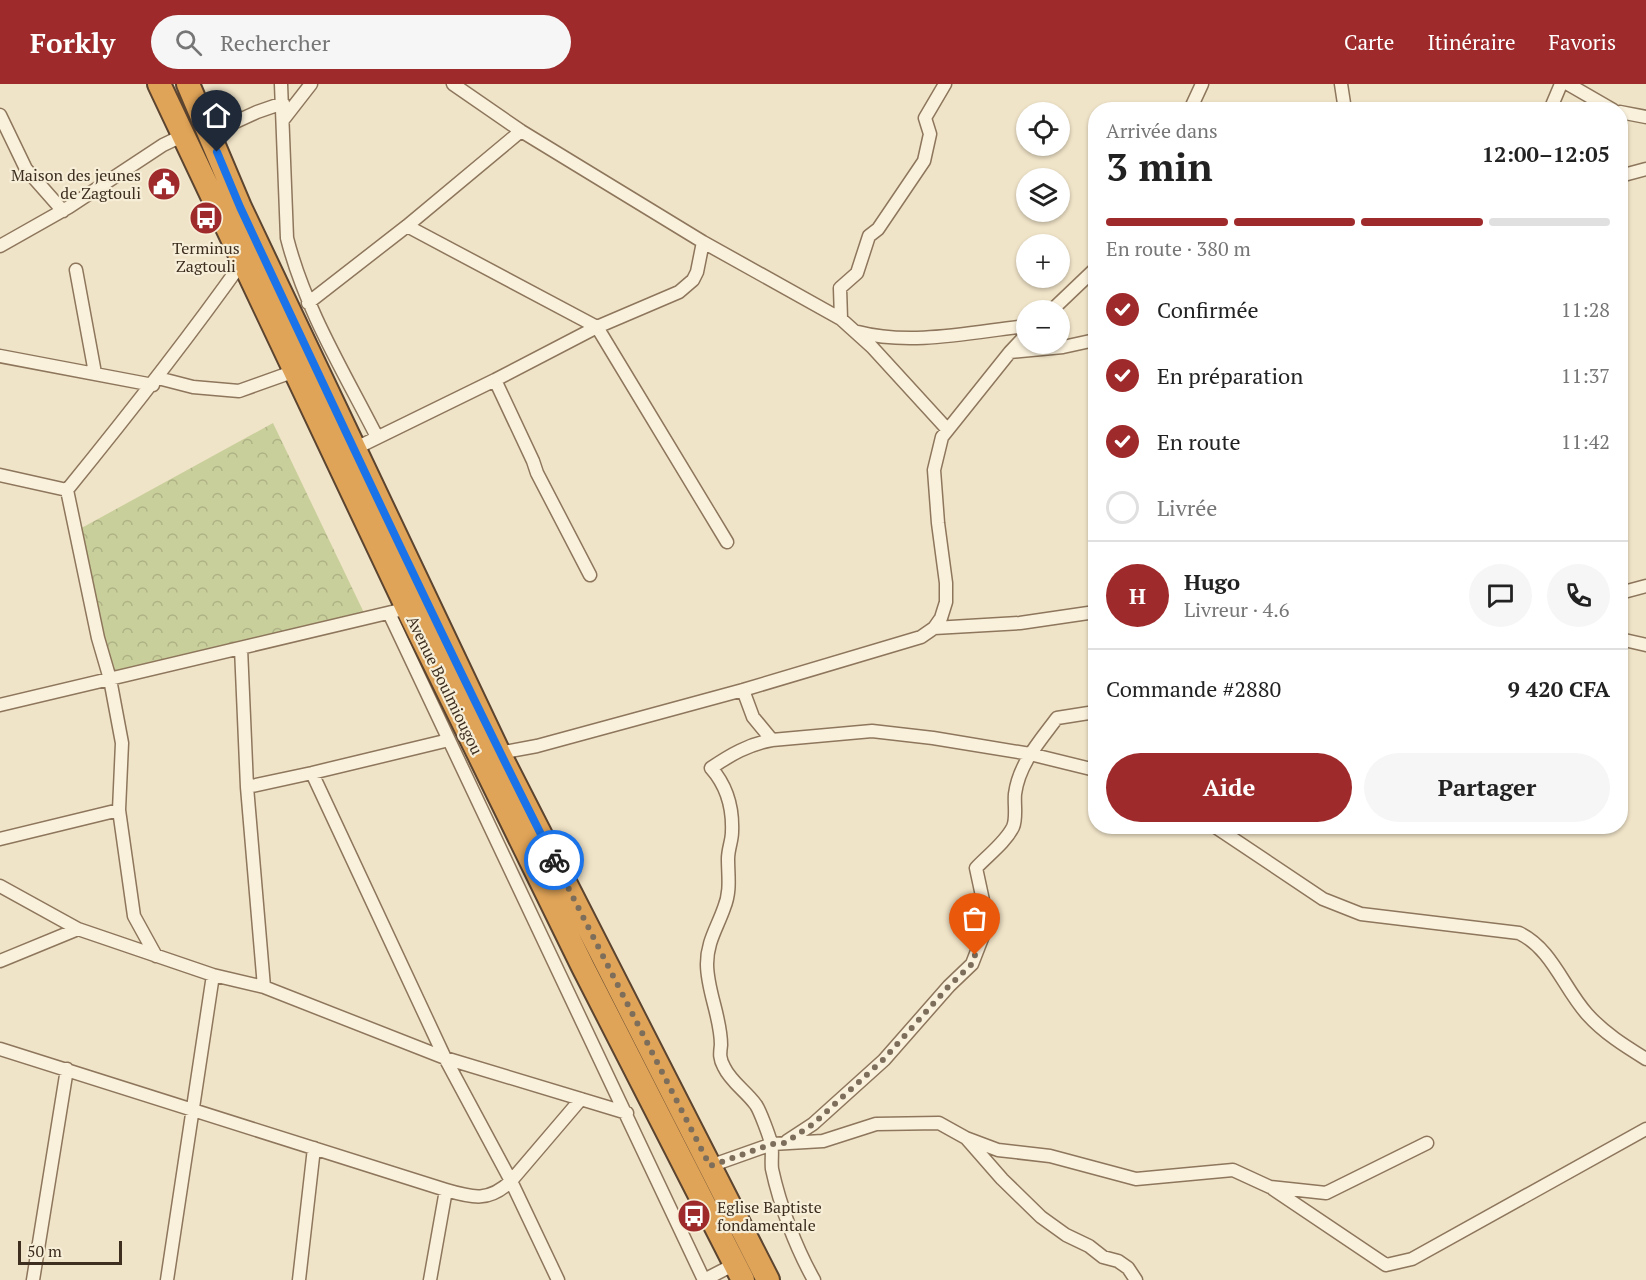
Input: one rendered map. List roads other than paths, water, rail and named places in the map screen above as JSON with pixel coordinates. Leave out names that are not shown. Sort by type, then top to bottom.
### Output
[{"type":"highway","name":"Avenue Boulmiougou","points":[[159,84],[295,371],[398,610],[739,1272]]},
{"type":"highway","name":"Avenue Boulmiougou","points":[[188,84],[240,207],[499,753],[768,1280]]},
{"type":"street","points":[[281,84],[287,238],[308,303],[377,437]]},
{"type":"street","points":[[283,120],[311,84]]},
{"type":"street","points":[[453,84],[521,131],[703,242],[841,319],[947,429]]},
{"type":"street","points":[[841,319],[840,288],[857,273],[869,236],[878,229],[924,161],[930,134],[925,118],[945,84]]},
{"type":"street","points":[[1194,102],[1202,84]]},
{"type":"street","points":[[1341,84],[1344,102]]},
{"type":"street","points":[[1553,102],[1561,84]]},
{"type":"street","points":[[1568,84],[1599,102]]},
{"type":"street","points":[[209,134],[283,103]]},
{"type":"street","points":[[1628,114],[1646,117]]},
{"type":"street","points":[[0,116],[26,169],[63,211]]},
{"type":"street","points":[[308,303],[407,226],[521,131]]},
{"type":"street","points":[[0,246],[63,211],[163,145],[184,135]]},
{"type":"street","points":[[1628,174],[1646,169]]},
{"type":"street","points":[[407,226],[597,327],[727,542]]},
{"type":"street","points":[[354,448],[495,380],[597,327],[679,292],[687,287],[697,272],[703,242]]},
{"type":"street","points":[[67,490],[155,381],[243,261]]},
{"type":"street","points":[[76,270],[96,373]]},
{"type":"street","points":[[1062,300],[1088,276]]},
{"type":"street","points":[[855,331],[874,336],[899,338],[1016,327]]},
{"type":"street","points":[[1010,352],[1063,347],[1088,342]]},
{"type":"street","points":[[499,753],[537,746],[743,690],[921,637],[934,628],[941,618],[946,603],[934,470],[942,436],[1016,346]]},
{"type":"street","points":[[0,356],[96,373],[239,392],[295,371]]},
{"type":"street","points":[[495,380],[537,473],[590,575]]},
{"type":"street","points":[[0,475],[67,490]]},
{"type":"street","points":[[67,490],[98,638],[110,679],[122,743],[119,810],[134,916],[156,956]]},
{"type":"street","points":[[1628,591],[1646,586]]},
{"type":"street","points":[[0,705],[398,610],[449,740],[704,1280],[739,1272]]},
{"type":"street","points":[[934,628],[1009,625],[1088,613]]},
{"type":"street","points":[[1628,641],[1646,645]]},
{"type":"street","points":[[242,648],[247,787],[264,987]]},
{"type":"street","points":[[743,690],[753,717],[772,740]]},
{"type":"street","points":[[710,1166],[779,1143],[813,1124],[872,1071],[972,964],[986,928],[985,910],[976,868],[1014,825],[1015,794],[1022,769],[1030,754],[1057,718],[1088,713]]},
{"type":"street","points":[[779,1143],[756,1105],[735,1084],[719,1055],[721,1044],[707,967],[707,948],[725,907],[729,888],[728,861],[732,813],[720,778],[711,768],[730,755],[760,742],[872,731],[933,738],[1030,754],[1088,768]]},
{"type":"street","points":[[247,787],[449,740]]},
{"type":"street","points":[[312,773],[445,1058],[511,1181],[558,1280]]},
{"type":"street","points":[[0,839],[119,810]]},
{"type":"street","points":[[1226,834],[1323,898],[1361,914],[1508,931],[1532,939],[1586,1013],[1615,1040],[1646,1059]]},
{"type":"street","points":[[0,886],[78,929],[213,975],[264,987],[445,1058],[627,1113]]},
{"type":"street","points":[[0,961],[78,929]]},
{"type":"street","points":[[167,1280],[213,975]]},
{"type":"street","points":[[0,1049],[446,1190],[480,1198],[502,1189],[511,1181],[581,1099]]},
{"type":"street","points":[[33,1280],[67,1070]]},
{"type":"street","points":[[779,1143],[837,1138],[876,1124],[939,1123],[966,1138],[998,1150],[1050,1156],[1136,1179],[1233,1170],[1270,1187],[1386,1265],[1412,1259],[1646,1129]]},
{"type":"street","points":[[966,1138],[1002,1179],[1041,1217],[1103,1257],[1118,1261],[1128,1268],[1136,1280]]},
{"type":"street","points":[[779,1143],[770,1156],[773,1171],[784,1211],[802,1257],[814,1280]]},
{"type":"street","points":[[1270,1187],[1326,1193],[1427,1143]]},
{"type":"street","points":[[299,1280],[314,1148]]},
{"type":"street","points":[[430,1280],[446,1190]]},
{"type":"place","name":"Maison des jeunes de Zagtouli","points":[[164,184]]},
{"type":"place","name":"Terminus Zagtouli","points":[[206,218]]},
{"type":"place","name":"Eglise Baptiste fondamentale","points":[[694,1216]]}]
